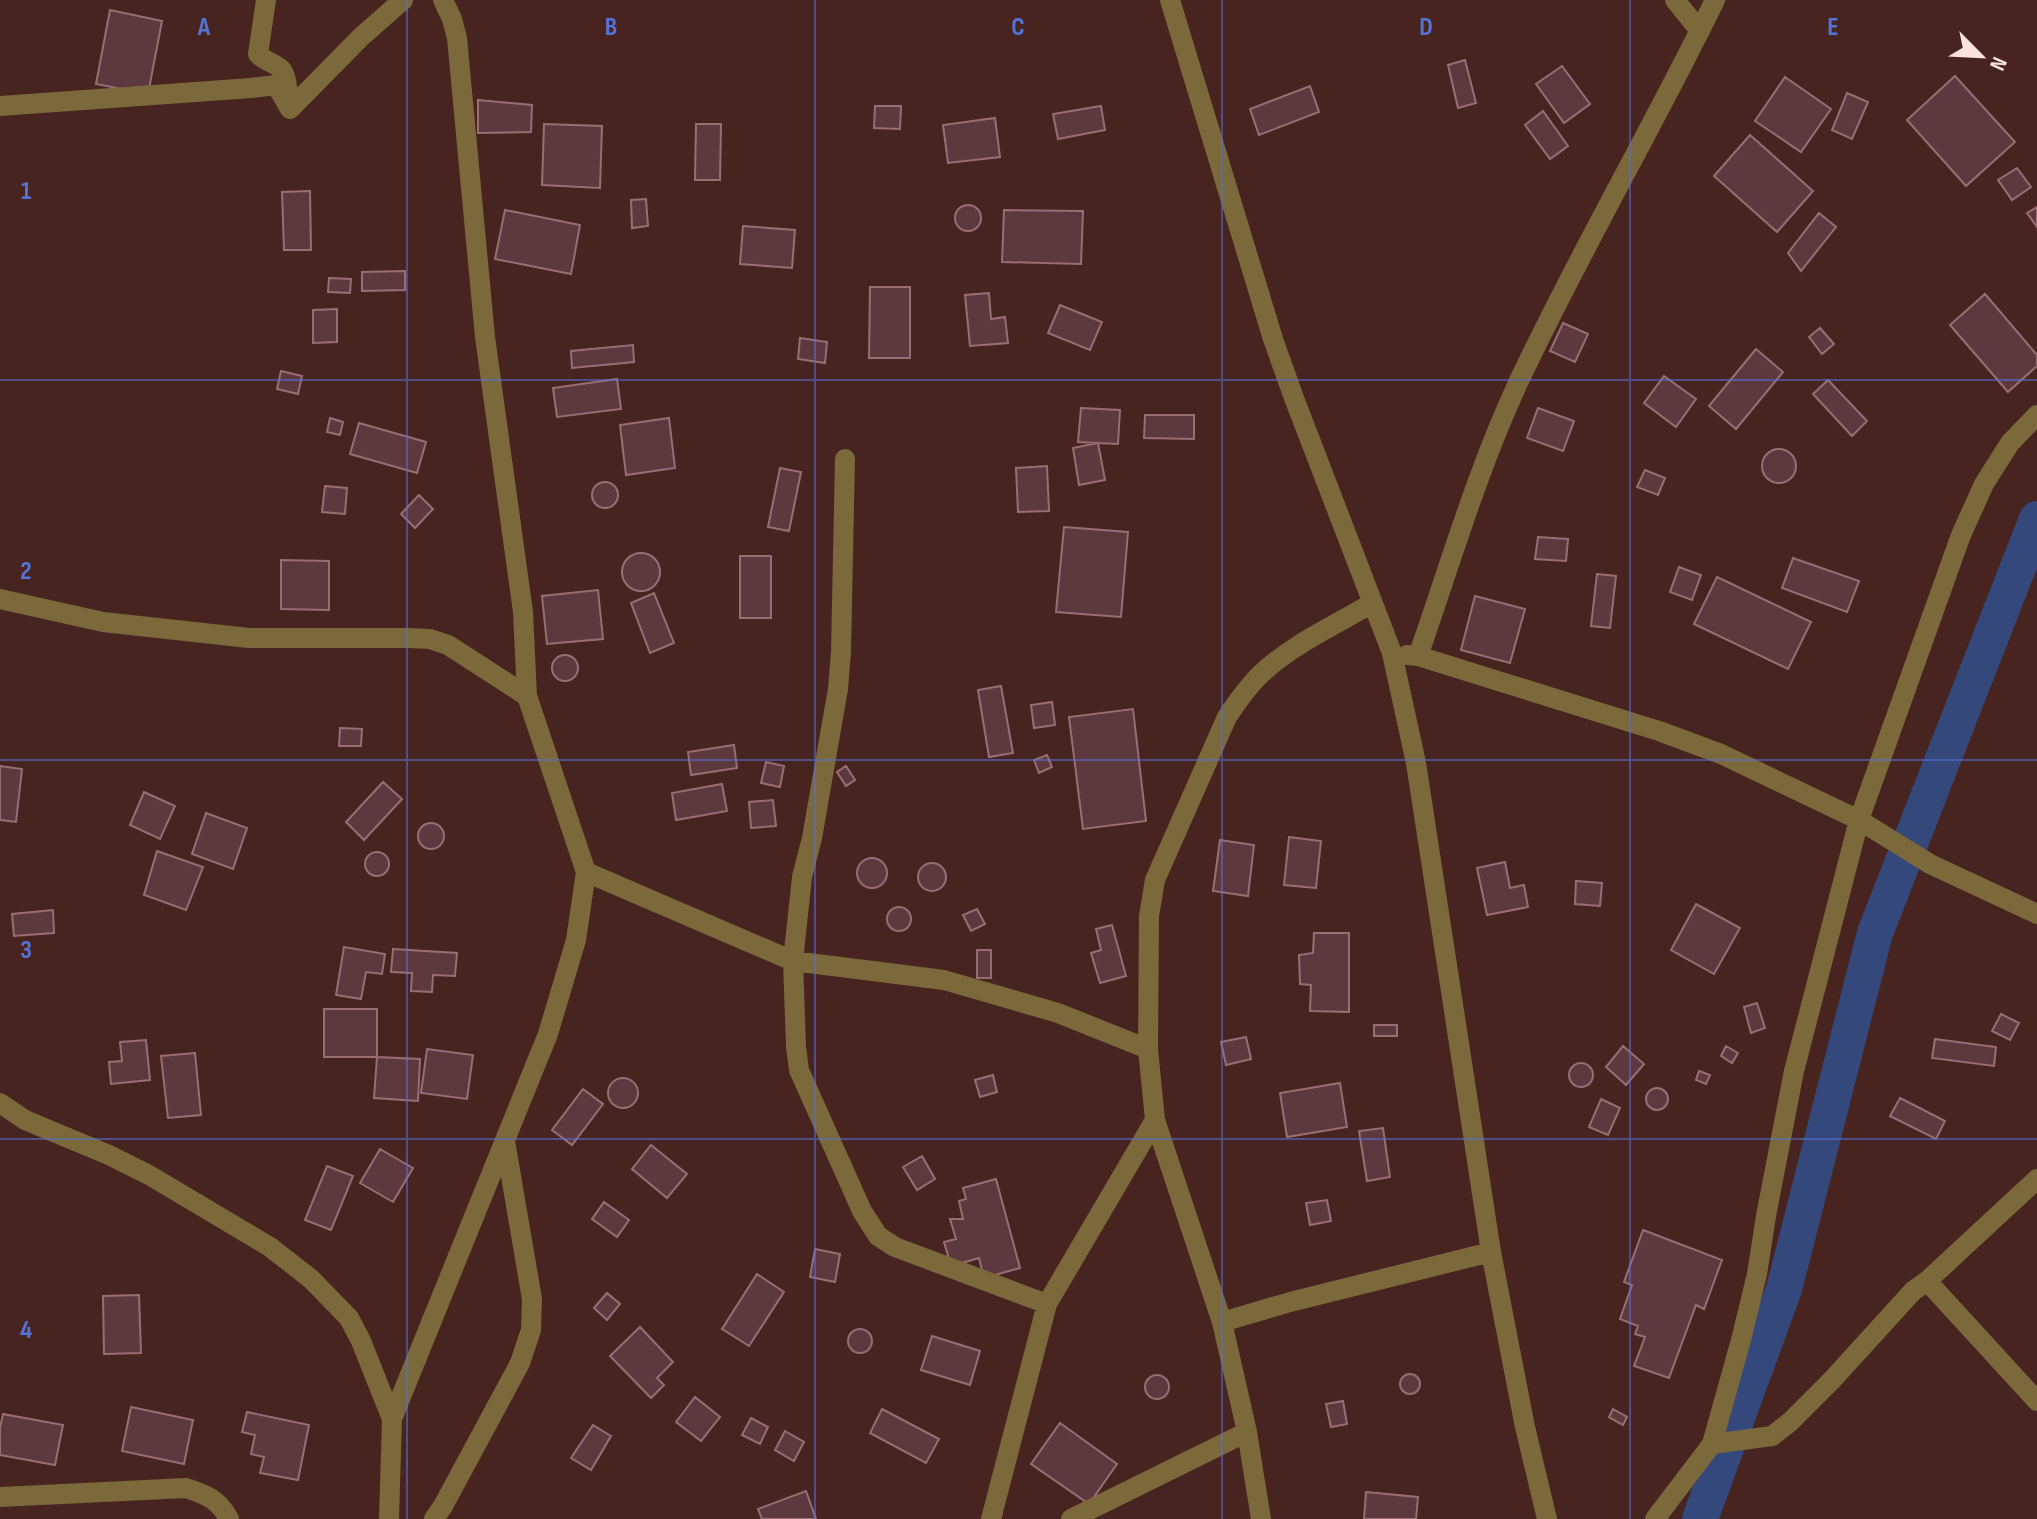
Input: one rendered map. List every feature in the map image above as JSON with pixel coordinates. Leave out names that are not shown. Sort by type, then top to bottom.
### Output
[{"type":"street","points":[[266,0],[258,54],[283,72],[290,109]]},
{"type":"street","points":[[290,109],[361,37],[403,0]]},
{"type":"street","points":[[389,1519],[392,1419],[548,1034],[576,940],[586,872],[527,696],[523,612],[485,337],[457,38],[443,0]]},
{"type":"street","points":[[1170,0],[1273,339],[1392,653],[1416,763],[1491,1252],[1525,1427],[1547,1519]]},
{"type":"street","points":[[1675,0],[1700,31]]},
{"type":"street","points":[[1418,656],[1489,452],[1517,385],[1715,0]]},
{"type":"street","points":[[0,106],[276,85],[290,109]]},
{"type":"street","points":[[1655,1519],[1712,1444],[1757,1274],[1794,1071],[1859,820],[1961,535],[1984,484],[2010,443],[2037,415]]},
{"type":"street","points":[[845,459],[838,689],[812,838],[802,877],[793,961],[799,1070],[862,1211],[878,1236],[895,1247],[1047,1304]]},
{"type":"street","points":[[0,599],[103,622],[249,638],[430,639],[448,645],[527,696]]},
{"type":"street","points":[[1261,1519],[1247,1432],[1222,1322],[1155,1120],[1148,1049],[1149,916],[1155,880],[1227,717],[1260,674],[1282,657],[1372,603]]},
{"type":"street","points":[[1392,653],[1418,656],[1659,731],[1721,754],[1859,820],[1930,864],[2037,914]]},
{"type":"street","points":[[586,872],[793,961],[944,980],[1058,1013],[1148,1049]]},
{"type":"street","points":[[0,1103],[25,1120],[149,1175],[270,1247],[311,1279],[349,1318],[392,1419]]},
{"type":"street","points":[[991,1519],[1047,1304],[1155,1120]]},
{"type":"street","points":[[434,1519],[520,1363],[531,1330],[532,1299],[505,1141]]},
{"type":"street","points":[[1712,1444],[1772,1436],[1790,1422],[1913,1291],[2037,1179]]},
{"type":"street","points":[[1222,1322],[1491,1252]]},
{"type":"street","points":[[1927,1281],[2037,1401]]},
{"type":"street","points":[[1071,1519],[1247,1432]]},
{"type":"street","points":[[0,1497],[186,1488],[206,1494],[221,1506],[229,1519]]},
{"type":"building","points":[[110,10],[162,21],[148,94],[96,84]]},
{"type":"building","points":[[1465,60],[1476,103],[1458,108],[1448,65]]},
{"type":"building","points":[[1562,66],[1590,104],[1564,123],[1536,84]]},
{"type":"building","points":[[1955,76],[2015,142],[1966,186],[1907,120]]},
{"type":"building","points":[[1785,77],[1831,109],[1801,152],[1755,121]]},
{"type":"building","points":[[1310,86],[1319,112],[1259,135],[1250,109]]},
{"type":"building","points":[[1847,93],[1868,102],[1852,139],[1832,130]]},
{"type":"building","points":[[478,100],[532,105],[531,132],[478,133]]},
{"type":"building","points":[[875,106],[901,106],[900,129],[874,128]]},
{"type":"building","points":[[1101,106],[1105,130],[1058,139],[1053,114]]},
{"type":"building","points":[[1543,111],[1568,146],[1550,159],[1525,125]]},
{"type":"building","points":[[995,118],[1000,157],[948,163],[943,125]]},
{"type":"building","points":[[544,124],[602,126],[600,188],[542,185]]},
{"type":"building","points":[[696,124],[721,124],[720,180],[695,180]]},
{"type":"building","points":[[1750,135],[1813,191],[1777,232],[1714,176]]},
{"type":"building","points":[[2017,168],[2031,187],[2012,200],[1998,180]]},
{"type":"building","points":[[310,191],[311,250],[284,250],[282,192]]},
{"type":"building","points":[[646,199],[648,226],[632,228],[631,200]]},
{"type":"building","points":[[968,205],[977,209],[981,218],[977,227],[968,231],[959,227],[955,218],[959,209]]},
{"type":"building","points":[[2037,207],[2037,227],[2027,213]]},
{"type":"building","points":[[505,210],[580,225],[571,274],[495,259]]},
{"type":"building","points":[[1004,210],[1083,211],[1081,264],[1002,262]]},
{"type":"building","points":[[1819,213],[1836,227],[1801,271],[1788,253]]},
{"type":"building","points":[[743,226],[795,230],[792,268],[740,264]]},
{"type":"building","points":[[405,271],[405,290],[362,291],[362,272]]},
{"type":"building","points":[[329,278],[351,279],[350,293],[328,292]]},
{"type":"building","points":[[870,287],[910,287],[910,358],[869,358]]},
{"type":"building","points":[[989,293],[991,319],[1005,317],[1008,343],[970,346],[965,295]]},
{"type":"building","points":[[1985,294],[2037,355],[2037,366],[2008,392],[1950,325]]},
{"type":"building","points":[[1060,305],[1102,322],[1090,350],[1048,333]]},
{"type":"building","points":[[337,309],[337,342],[313,343],[313,310]]},
{"type":"building","points":[[1563,323],[1588,334],[1575,362],[1550,351]]},
{"type":"building","points":[[1820,328],[1834,344],[1822,354],[1809,337]]},
{"type":"building","points":[[800,338],[827,342],[825,363],[798,359]]},
{"type":"building","points":[[633,345],[634,362],[572,368],[571,351]]},
{"type":"building","points":[[1756,349],[1783,372],[1736,429],[1709,406]]},
{"type":"building","points":[[281,371],[302,376],[298,394],[277,389]]},
{"type":"building","points":[[1664,376],[1696,399],[1676,427],[1644,403]]},
{"type":"building","points":[[617,379],[621,409],[557,417],[553,388]]},
{"type":"building","points":[[1828,380],[1867,421],[1852,436],[1813,394]]},
{"type":"building","points":[[1081,408],[1120,410],[1118,444],[1078,442]]},
{"type":"building","points":[[1538,408],[1574,421],[1563,451],[1527,438]]},
{"type":"building","points":[[1145,415],[1194,415],[1194,439],[1144,438]]},
{"type":"building","points":[[330,418],[343,422],[340,435],[327,432]]},
{"type":"building","points":[[669,418],[675,468],[626,475],[620,425]]},
{"type":"building","points":[[359,423],[426,442],[417,473],[350,454]]},
{"type":"building","points":[[1098,443],[1105,480],[1079,485],[1073,448]]},
{"type":"building","points":[[1779,449],[1791,454],[1796,466],[1791,478],[1779,483],[1767,478],[1762,466],[1767,454]]},
{"type":"building","points":[[1047,466],[1049,511],[1018,512],[1016,468]]},
{"type":"building","points":[[780,468],[801,472],[789,531],[768,527]]},
{"type":"building","points":[[1645,470],[1665,478],[1658,495],[1637,487]]},
{"type":"building","points":[[605,482],[614,486],[618,495],[614,504],[605,508],[596,504],[592,495],[596,486]]},
{"type":"building","points":[[325,486],[347,488],[345,514],[322,512]]},
{"type":"building","points":[[419,495],[433,509],[415,528],[401,514]]},
{"type":"building","points":[[1064,527],[1128,532],[1121,617],[1056,612]]},
{"type":"building","points":[[1538,537],[1568,539],[1566,561],[1535,559]]},
{"type":"building","points":[[641,553],[654,559],[660,572],[654,585],[641,591],[628,585],[622,572],[628,559]]},
{"type":"building","points":[[740,556],[771,556],[771,618],[740,618]]},
{"type":"building","points":[[1793,558],[1859,581],[1847,612],[1782,588]]},
{"type":"building","points":[[281,560],[329,561],[329,610],[281,609]]},
{"type":"building","points":[[1679,567],[1701,575],[1692,600],[1670,592]]},
{"type":"building","points":[[1597,574],[1616,576],[1610,628],[1591,626]]},
{"type":"building","points":[[1717,577],[1811,622],[1788,669],[1694,624]]},
{"type":"building","points":[[598,590],[603,639],[547,644],[542,596]]},
{"type":"building","points":[[654,593],[674,643],[650,653],[631,603]]},
{"type":"building","points":[[1475,596],[1525,609],[1510,663],[1461,650]]},
{"type":"building","points":[[565,655],[574,659],[578,668],[574,677],[565,681],[556,677],[552,668],[556,659]]},
{"type":"building","points":[[1001,686],[1013,753],[989,757],[978,690]]},
{"type":"building","points":[[1052,702],[1055,725],[1034,728],[1031,705]]},
{"type":"building","points":[[1133,709],[1146,821],[1083,829],[1069,717]]},
{"type":"building","points":[[340,728],[362,729],[361,746],[339,746]]},
{"type":"building","points":[[734,745],[737,768],[691,775],[688,752]]},
{"type":"building","points":[[1047,755],[1052,767],[1039,773],[1034,760]]},
{"type":"building","points":[[766,762],[784,766],[780,787],[761,783]]},
{"type":"building","points":[[0,766],[22,769],[16,822],[0,820]]},
{"type":"building","points":[[846,766],[855,780],[846,786],[837,772]]},
{"type":"building","points":[[383,782],[402,799],[364,840],[346,822]]},
{"type":"building","points":[[722,784],[727,811],[676,820],[672,793]]},
{"type":"building","points":[[144,792],[175,806],[160,839],[130,825]]},
{"type":"building","points":[[773,800],[776,826],[751,828],[749,802]]},
{"type":"building","points":[[206,813],[247,828],[233,869],[192,854]]},
{"type":"building","points":[[431,823],[440,827],[444,836],[440,845],[431,849],[422,845],[418,836],[422,827]]},
{"type":"building","points":[[1289,837],[1321,841],[1316,888],[1284,885]]},
{"type":"building","points":[[1220,840],[1254,845],[1248,896],[1213,891]]},
{"type":"building","points":[[157,851],[203,867],[186,910],[144,895]]},
{"type":"building","points":[[377,852],[386,855],[389,864],[386,873],[377,876],[368,873],[365,864],[368,855]]},
{"type":"building","points":[[872,858],[883,862],[887,873],[883,884],[872,888],[861,884],[857,873],[861,862]]},
{"type":"building","points":[[1505,862],[1510,888],[1524,885],[1528,907],[1487,915],[1477,868]]},
{"type":"building","points":[[932,863],[942,867],[946,877],[942,887],[932,891],[922,887],[918,877],[922,867]]},
{"type":"building","points":[[1576,881],[1602,883],[1600,906],[1575,904]]},
{"type":"building","points":[[1696,904],[1740,928],[1714,974],[1671,950]]},
{"type":"building","points":[[899,907],[908,910],[911,919],[908,928],[899,931],[890,928],[887,919],[890,910]]},
{"type":"building","points":[[977,909],[985,924],[971,931],[963,915]]},
{"type":"building","points":[[53,910],[54,933],[14,936],[12,914]]},
{"type":"building","points":[[1112,925],[1126,976],[1100,983],[1091,953],[1101,950],[1096,929]]},
{"type":"building","points":[[1314,933],[1349,933],[1349,1012],[1310,1011],[1311,985],[1300,984],[1299,955],[1313,953]]},
{"type":"building","points":[[344,947],[385,954],[382,974],[366,972],[361,999],[336,995]]},
{"type":"building","points":[[393,949],[457,953],[455,976],[433,975],[432,992],[411,991],[412,973],[391,972]]},
{"type":"building","points":[[977,950],[991,950],[991,978],[977,978]]},
{"type":"building","points":[[1757,1003],[1765,1028],[1751,1033],[1744,1007]]},
{"type":"building","points":[[324,1009],[377,1009],[377,1057],[324,1057]]},
{"type":"building","points":[[2001,1014],[2019,1023],[2010,1040],[1992,1031]]},
{"type":"building","points":[[1374,1025],[1397,1025],[1397,1036],[1374,1036]]},
{"type":"building","points":[[1246,1037],[1251,1059],[1226,1065],[1221,1042]]},
{"type":"building","points":[[1935,1039],[1996,1047],[1994,1066],[1932,1058]]},
{"type":"building","points":[[146,1040],[150,1080],[111,1084],[109,1062],[122,1061],[120,1042]]},
{"type":"building","points":[[1623,1046],[1644,1064],[1626,1085],[1606,1067]]},
{"type":"building","points":[[1726,1046],[1738,1053],[1732,1063],[1721,1056]]},
{"type":"building","points":[[427,1049],[473,1055],[467,1099],[421,1093]]},
{"type":"building","points":[[195,1053],[201,1115],[168,1118],[161,1056]]},
{"type":"building","points":[[377,1057],[420,1059],[418,1101],[374,1098]]},
{"type":"building","points":[[1581,1063],[1590,1066],[1593,1075],[1590,1084],[1581,1087],[1572,1084],[1569,1075],[1572,1066]]},
{"type":"building","points":[[1699,1071],[1710,1075],[1706,1084],[1696,1080]]},
{"type":"building","points":[[993,1075],[997,1092],[980,1097],[975,1080]]},
{"type":"building","points":[[623,1078],[633,1083],[638,1093],[633,1103],[623,1108],[613,1103],[608,1093],[613,1083]]},
{"type":"building","points":[[1340,1083],[1347,1127],[1287,1137],[1280,1093]]},
{"type":"building","points":[[1657,1088],[1665,1091],[1668,1099],[1665,1107],[1657,1110],[1649,1107],[1646,1099],[1649,1091]]},
{"type":"building","points":[[583,1089],[603,1104],[572,1145],[552,1130]]},
{"type":"building","points":[[1900,1098],[1945,1121],[1936,1139],[1890,1116]]},
{"type":"building","points":[[1601,1099],[1620,1108],[1608,1135],[1589,1127]]},
{"type":"building","points":[[1383,1128],[1390,1177],[1367,1181],[1359,1131]]},
{"type":"building","points":[[651,1145],[687,1174],[667,1198],[632,1169]]},
{"type":"building","points":[[380,1149],[413,1168],[393,1202],[360,1183]]},
{"type":"building","points":[[922,1156],[935,1179],[917,1190],[903,1167]]},
{"type":"building","points":[[327,1166],[353,1176],[331,1230],[305,1220]]},
{"type":"building","points":[[996,1179],[1020,1268],[984,1278],[979,1258],[951,1266],[944,1242],[956,1239],[950,1219],[963,1219],[959,1201],[966,1199],[963,1188]]},
{"type":"building","points":[[1327,1200],[1331,1221],[1310,1225],[1306,1203]]},
{"type":"building","points":[[604,1202],[629,1220],[617,1237],[592,1219]]},
{"type":"building","points":[[1643,1230],[1722,1260],[1704,1309],[1696,1305],[1669,1378],[1634,1366],[1645,1337],[1635,1334],[1638,1326],[1620,1319],[1632,1285],[1624,1282]]},
{"type":"building","points":[[815,1249],[840,1254],[835,1282],[810,1277]]},
{"type":"building","points":[[757,1274],[784,1292],[749,1346],[722,1329]]},
{"type":"building","points":[[607,1293],[620,1304],[607,1320],[594,1308]]},
{"type":"building","points":[[139,1295],[141,1353],[104,1354],[103,1296]]},
{"type":"building","points":[[640,1327],[673,1362],[657,1378],[664,1385],[651,1398],[610,1356]]},
{"type":"building","points":[[860,1329],[871,1336],[872,1341],[865,1352],[860,1353],[849,1346],[848,1341],[855,1330]]},
{"type":"building","points":[[932,1336],[980,1351],[970,1385],[921,1370]]},
{"type":"building","points":[[1410,1374],[1417,1377],[1420,1384],[1417,1391],[1410,1394],[1403,1391],[1400,1384],[1403,1377]]},
{"type":"building","points":[[1157,1375],[1168,1382],[1169,1387],[1162,1398],[1157,1399],[1146,1392],[1145,1387],[1152,1376]]},
{"type":"building","points":[[695,1397],[720,1417],[701,1441],[676,1422]]},
{"type":"building","points":[[1343,1401],[1347,1424],[1331,1427],[1326,1404]]},
{"type":"building","points":[[131,1407],[193,1420],[184,1464],[122,1451]]},
{"type":"building","points":[[882,1409],[939,1439],[926,1463],[870,1433]]},
{"type":"building","points":[[1613,1409],[1627,1417],[1623,1425],[1609,1417]]},
{"type":"building","points":[[247,1412],[309,1425],[298,1480],[260,1473],[264,1457],[251,1454],[255,1435],[242,1432]]},
{"type":"building","points":[[3,1414],[63,1425],[55,1465],[0,1455]]},
{"type":"building","points":[[751,1418],[768,1427],[760,1444],[742,1435]]},
{"type":"building","points":[[1060,1423],[1117,1464],[1089,1504],[1031,1464]]},
{"type":"building","points":[[593,1425],[611,1436],[591,1470],[571,1458]]},
{"type":"building","points":[[785,1431],[804,1442],[794,1461],[775,1450]]},
{"type":"building","points":[[806,1491],[816,1519],[762,1519],[758,1509]]},
{"type":"building","points":[[1366,1492],[1418,1497],[1416,1519],[1364,1519]]},
{"type":"waterway","points":[[1700,1519],[1784,1289],[1875,933],[2037,519]]}]
